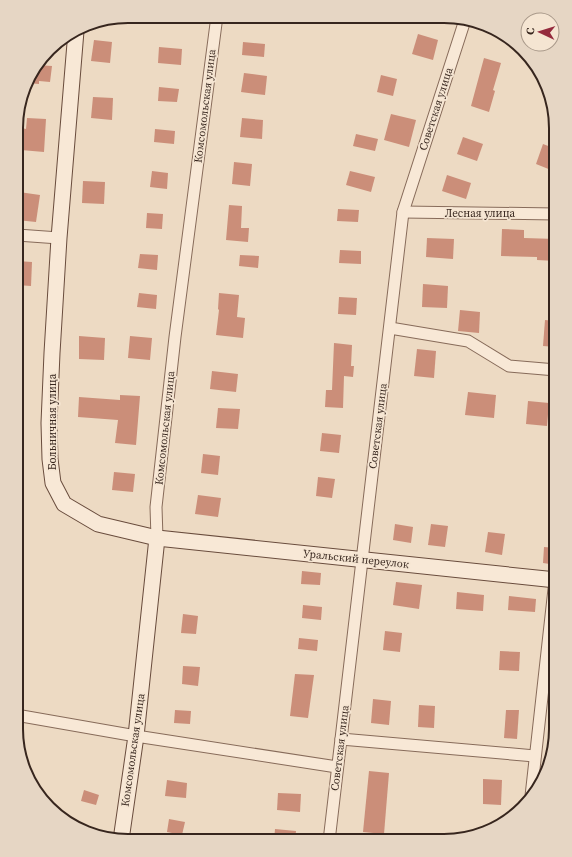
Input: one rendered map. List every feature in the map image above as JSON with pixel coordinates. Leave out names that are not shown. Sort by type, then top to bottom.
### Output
[{"type":"street","name":"Комсомольская улица","points":[[121,834],[136,736],[157,538],[156,507],[174,345],[216,23]]},
{"type":"street","name":"Советская улица","points":[[330,834],[403,212],[463,25]]},
{"type":"street","name":"Больничная улица","points":[[75,37],[59,238],[49,422],[52,483],[64,504],[98,524],[157,538]]},
{"type":"street","name":"Лесная улица","points":[[403,212],[549,214]]},
{"type":"street","points":[[23,235],[59,238]]},
{"type":"street","points":[[390,328],[468,340],[509,366],[549,369]]},
{"type":"street","name":"Уральский переулок","points":[[157,538],[549,579]]},
{"type":"street","points":[[532,785],[549,633]]},
{"type":"street","points":[[23,716],[136,736],[337,767]]},
{"type":"street","points":[[341,739],[535,756]]},
{"type":"building","points":[[418,34],[438,40],[433,60],[412,54]]},
{"type":"building","points":[[94,40],[112,42],[110,63],[91,61]]},
{"type":"building","points":[[243,42],[265,44],[264,57],[242,55]]},
{"type":"building","points":[[159,47],[182,49],[181,65],[158,63]]},
{"type":"building","points":[[484,58],[501,63],[493,90],[495,91],[489,112],[471,106]]},
{"type":"building","points":[[44,65],[52,66],[50,82],[39,81],[39,84],[33,84]]},
{"type":"building","points":[[244,73],[267,76],[265,95],[241,92]]},
{"type":"building","points":[[381,75],[397,79],[393,96],[377,92]]},
{"type":"building","points":[[159,87],[179,89],[177,102],[158,101]]},
{"type":"building","points":[[93,97],[113,98],[112,120],[91,118]]},
{"type":"building","points":[[391,114],[416,120],[409,147],[384,140]]},
{"type":"building","points":[[27,118],[46,119],[44,152],[23,150],[23,128],[26,129]]},
{"type":"building","points":[[242,118],[263,120],[262,139],[240,137]]},
{"type":"building","points":[[155,129],[175,131],[174,144],[154,142]]},
{"type":"building","points":[[356,134],[378,139],[375,151],[353,146]]},
{"type":"building","points":[[463,137],[483,144],[477,161],[457,154]]},
{"type":"building","points":[[543,144],[549,146],[549,169],[536,164]]},
{"type":"building","points":[[234,162],[252,164],[250,186],[232,184]]},
{"type":"building","points":[[152,171],[168,173],[167,189],[150,187]]},
{"type":"building","points":[[350,171],[375,177],[371,192],[346,185]]},
{"type":"building","points":[[447,175],[471,183],[466,199],[442,191]]},
{"type":"building","points":[[83,181],[105,182],[104,204],[82,203]]},
{"type":"building","points":[[23,193],[40,195],[36,222],[23,221]]},
{"type":"building","points":[[229,205],[242,206],[241,228],[249,228],[248,242],[226,240]]},
{"type":"building","points":[[338,209],[359,210],[358,222],[337,221]]},
{"type":"building","points":[[147,213],[163,214],[162,229],[146,228]]},
{"type":"building","points":[[502,229],[524,230],[524,238],[549,239],[549,261],[537,260],[537,257],[501,256]]},
{"type":"building","points":[[427,238],[454,239],[453,259],[426,257]]},
{"type":"building","points":[[340,250],[361,251],[361,264],[339,263]]},
{"type":"building","points":[[140,254],[158,255],[157,270],[138,268]]},
{"type":"building","points":[[240,255],[259,256],[258,268],[239,266]]},
{"type":"building","points":[[23,261],[32,262],[31,286],[23,285]]},
{"type":"building","points":[[423,284],[448,286],[447,308],[422,307]]},
{"type":"building","points":[[139,293],[157,295],[156,309],[137,307]]},
{"type":"building","points":[[219,293],[239,295],[237,317],[245,318],[243,338],[216,335],[219,310]]},
{"type":"building","points":[[339,297],[357,298],[356,315],[338,314]]},
{"type":"building","points":[[460,310],[480,312],[479,333],[458,331]]},
{"type":"building","points":[[545,320],[549,320],[549,346],[543,346]]},
{"type":"building","points":[[79,336],[105,338],[104,360],[79,359]]},
{"type":"building","points":[[130,336],[152,338],[150,360],[128,358]]},
{"type":"building","points":[[334,343],[352,345],[351,366],[354,366],[353,377],[344,376],[343,408],[325,407],[326,390],[332,390]]},
{"type":"building","points":[[417,349],[436,351],[434,378],[414,376]]},
{"type":"building","points":[[212,371],[238,374],[236,392],[210,389]]},
{"type":"building","points":[[468,392],[496,395],[494,418],[465,415]]},
{"type":"building","points":[[120,395],[140,396],[136,445],[115,443],[118,420],[78,417],[79,397],[120,400]]},
{"type":"building","points":[[528,401],[549,403],[547,426],[526,424]]},
{"type":"building","points":[[218,408],[240,409],[238,429],[216,428]]},
{"type":"building","points":[[322,433],[341,435],[339,453],[320,451]]},
{"type":"building","points":[[203,454],[220,456],[218,475],[201,473]]},
{"type":"building","points":[[114,472],[135,474],[133,492],[112,490]]},
{"type":"building","points":[[318,477],[335,479],[332,498],[316,496]]},
{"type":"building","points":[[198,495],[221,498],[218,517],[195,514]]},
{"type":"building","points":[[395,524],[413,527],[411,543],[393,540]]},
{"type":"building","points":[[431,524],[448,526],[445,547],[428,545]]},
{"type":"building","points":[[488,532],[505,534],[502,555],[485,552]]},
{"type":"building","points":[[544,547],[549,547],[549,564],[543,563]]},
{"type":"building","points":[[302,571],[321,573],[320,585],[301,584]]},
{"type":"building","points":[[396,582],[422,585],[419,609],[393,605]]},
{"type":"building","points":[[457,592],[484,595],[483,611],[456,609]]},
{"type":"building","points":[[509,596],[536,599],[535,612],[508,610]]},
{"type":"building","points":[[303,605],[322,607],[321,620],[302,618]]},
{"type":"building","points":[[183,614],[198,616],[196,634],[181,633]]},
{"type":"building","points":[[385,631],[402,633],[400,652],[383,650]]},
{"type":"building","points":[[299,638],[318,640],[317,651],[298,649]]},
{"type":"building","points":[[500,651],[520,652],[519,671],[499,670]]},
{"type":"building","points":[[183,666],[200,667],[198,686],[182,684]]},
{"type":"building","points":[[295,674],[314,675],[308,718],[290,716]]},
{"type":"building","points":[[373,699],[391,701],[389,725],[371,723]]},
{"type":"building","points":[[419,705],[435,706],[434,728],[418,727]]},
{"type":"building","points":[[175,710],[191,711],[190,724],[174,723]]},
{"type":"building","points":[[506,710],[519,710],[517,739],[504,738]]},
{"type":"building","points":[[369,771],[389,773],[384,834],[363,832]]},
{"type":"building","points":[[483,779],[502,780],[501,805],[483,804]]},
{"type":"building","points":[[167,780],[187,783],[186,798],[165,796]]},
{"type":"building","points":[[84,790],[99,795],[96,805],[81,801]]},
{"type":"building","points":[[278,793],[301,794],[300,812],[277,810]]},
{"type":"building","points":[[169,819],[185,822],[182,834],[167,832]]},
{"type":"building","points":[[275,829],[296,831],[296,834],[275,834]]}]
